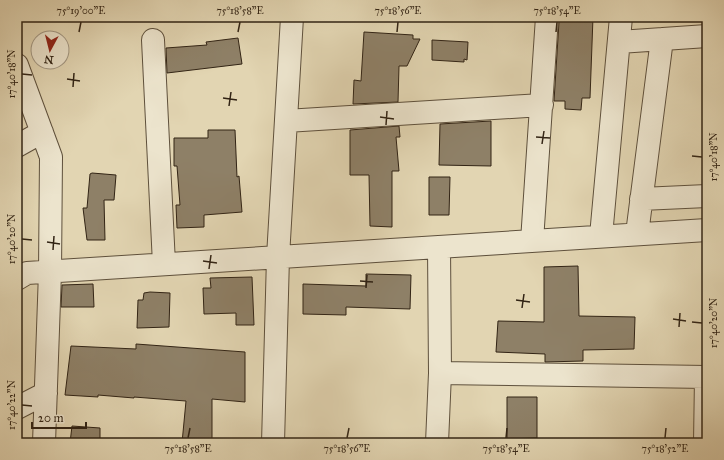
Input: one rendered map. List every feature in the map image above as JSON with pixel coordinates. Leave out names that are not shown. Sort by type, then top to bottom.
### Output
[{"type":"street","points":[[273,443],[278,257],[292,17]]},
{"type":"street","points":[[532,241],[548,17]]},
{"type":"street","points":[[601,236],[621,17]]},
{"type":"street","points":[[619,42],[707,36]]},
{"type":"street","points":[[637,234],[662,39]]},
{"type":"street","points":[[153,40],[164,264]]},
{"type":"street","points":[[17,65],[51,157],[50,272],[44,443]]},
{"type":"street","points":[[286,121],[542,105]]},
{"type":"street","points":[[17,146],[42,132]]},
{"type":"street","points":[[641,199],[707,196]]},
{"type":"street","points":[[17,279],[27,273],[707,230]]},
{"type":"street","points":[[437,443],[440,373],[439,247]]},
{"type":"street","points":[[440,373],[707,377],[705,443]]},
{"type":"street","points":[[17,408],[46,393]]},
{"type":"building","points":[[563,17],[593,17],[590,98],[582,98],[581,110],[565,109],[565,101],[554,101],[559,22]]},
{"type":"building","points":[[364,32],[413,35],[413,39],[420,39],[407,66],[399,66],[398,102],[353,104],[354,80],[361,81]]},
{"type":"building","points":[[238,38],[242,64],[167,73],[166,48],[207,45],[206,42]]},
{"type":"building","points":[[432,40],[468,42],[467,60],[464,59],[464,62],[432,60]]},
{"type":"building","points":[[491,121],[491,166],[439,165],[440,124]]},
{"type":"building","points":[[399,126],[400,137],[396,137],[399,171],[392,171],[392,227],[370,226],[369,175],[350,175],[350,130]]},
{"type":"building","points":[[208,130],[235,130],[237,177],[239,176],[242,212],[204,215],[204,227],[177,228],[176,205],[180,205],[177,166],[174,166],[174,138],[208,138]]},
{"type":"building","points":[[90,174],[116,175],[114,200],[104,200],[105,240],[87,240],[83,208],[87,208]]},
{"type":"building","points":[[429,177],[450,177],[449,215],[429,215]]},
{"type":"building","points":[[578,266],[579,316],[635,317],[634,349],[583,350],[583,361],[545,362],[545,354],[496,352],[498,321],[544,322],[544,267]]},
{"type":"building","points":[[366,274],[411,275],[410,309],[346,307],[346,315],[303,314],[303,284],[366,286]]},
{"type":"building","points":[[252,277],[254,325],[236,325],[236,313],[204,314],[203,288],[211,288],[210,278]]},
{"type":"building","points":[[93,284],[94,307],[61,307],[62,285]]},
{"type":"building","points":[[144,293],[170,293],[169,327],[137,328],[138,300],[143,300]]},
{"type":"building","points":[[136,344],[245,352],[245,402],[212,399],[212,443],[182,443],[186,401],[98,395],[98,397],[65,395],[71,346],[136,349]]},
{"type":"building","points":[[507,397],[537,397],[537,438],[507,439]]},
{"type":"building","points":[[72,426],[100,428],[100,443],[70,443]]}]
